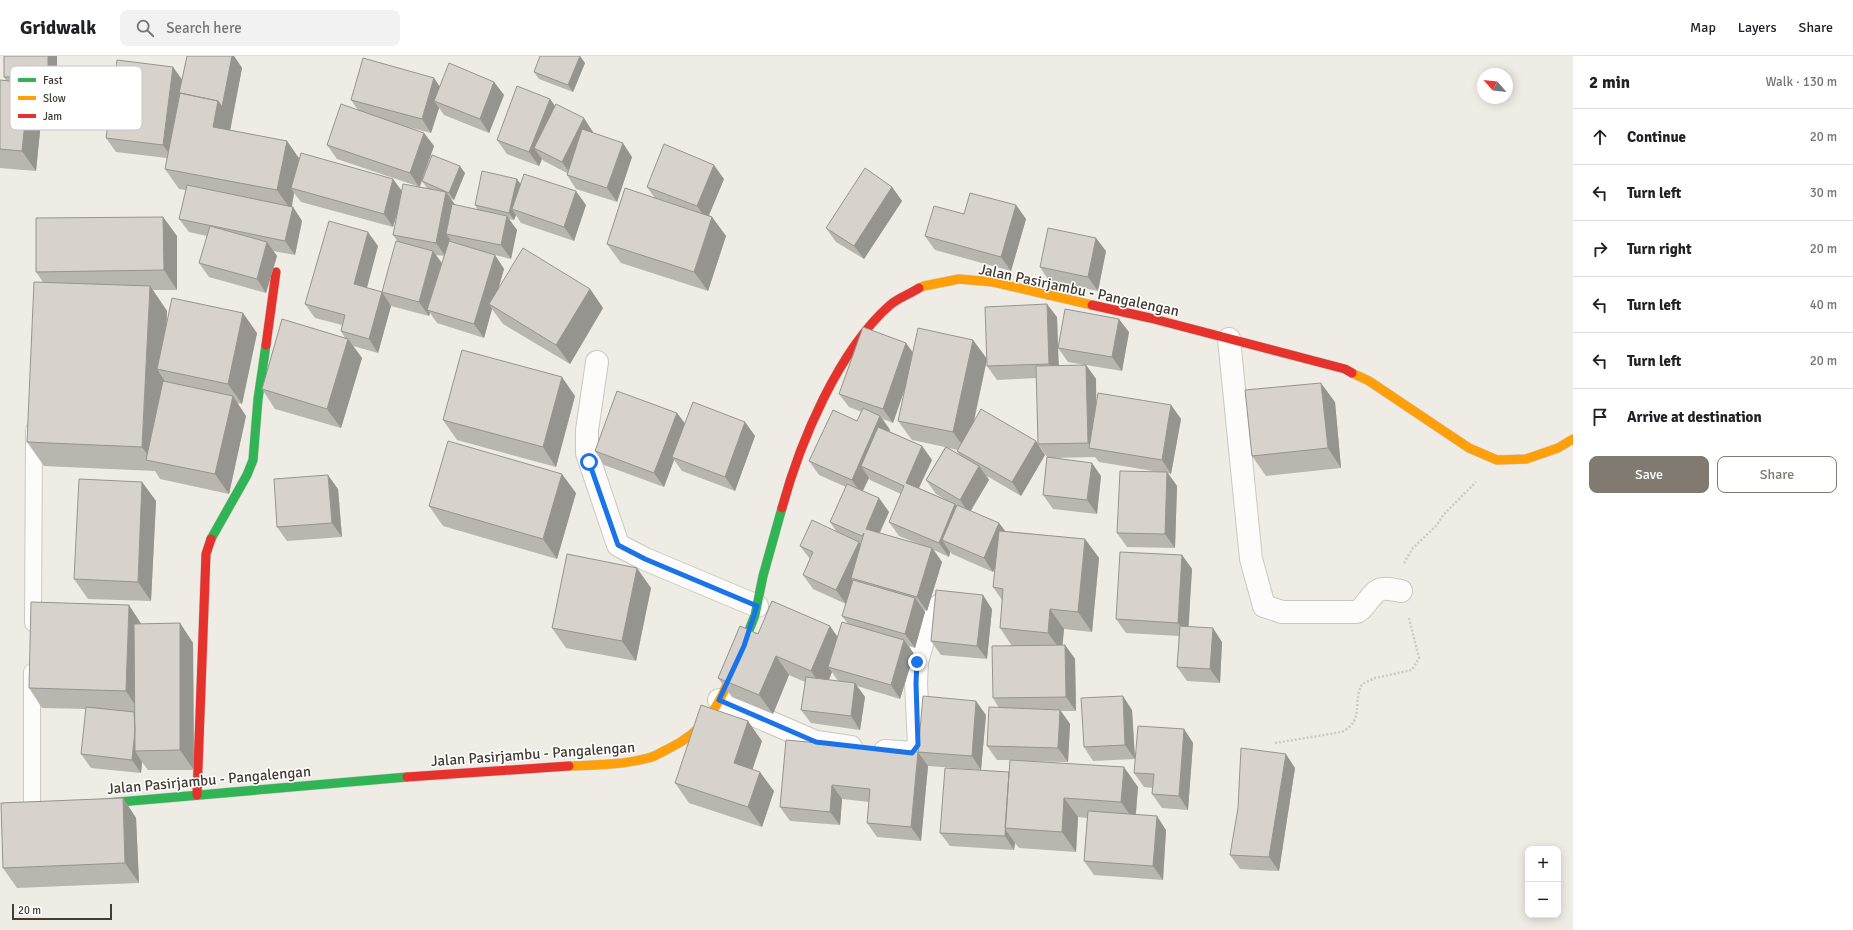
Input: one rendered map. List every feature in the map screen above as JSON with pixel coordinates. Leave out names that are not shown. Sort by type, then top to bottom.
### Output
[{"type":"main road","points":[[197,795],[206,554],[211,538],[247,475],[253,460],[258,399],[276,272]]},
{"type":"main road","name":"Jalan Pasirjambu - Pangalengan","points":[[86,805],[418,776],[630,762],[650,758],[685,741],[700,728],[719,700],[744,646],[757,606],[768,554],[789,482],[814,420],[840,369],[865,332],[890,304],[924,286],[959,279],[993,282],[1150,318],[1345,369],[1369,381],[1469,448],[1497,460],[1526,459],[1558,448],[1573,439]]},
{"type":"street","points":[[1229,339],[1251,559],[1264,606],[1282,612],[1357,612],[1362,610],[1373,594],[1382,589],[1401,591]]},
{"type":"street","points":[[597,362],[587,430],[587,453],[618,545],[645,559],[757,606]]},
{"type":"street","points":[[719,700],[816,742],[912,753],[918,745],[916,683],[917,662],[922,641],[940,605]]},
{"type":"lane","points":[[32,635],[34,415]]},
{"type":"lane","points":[[32,659],[32,809]]},
{"type":"path","points":[[1275,744],[1342,732],[1351,728],[1355,719],[1358,694],[1362,684],[1375,678],[1412,670],[1419,658],[1399,584],[1401,570],[1413,548],[1437,525],[1444,514],[1480,478]]},
{"type":"building","points":[[4,56],[48,56],[48,66],[10,66],[10,77],[4,77]]},
{"type":"building","points":[[187,56],[232,56],[222,107],[218,101],[180,93],[178,98]]},
{"type":"building","points":[[540,56],[580,56],[568,85],[534,72]]},
{"type":"building","points":[[363,58],[434,78],[422,119],[351,100]]},
{"type":"building","points":[[117,60],[173,67],[163,145],[106,138],[107,130],[142,130],[142,66],[116,66]]},
{"type":"building","points":[[449,63],[494,82],[480,119],[434,101]]},
{"type":"building","points":[[0,80],[10,81],[10,130],[24,130],[22,151],[0,149]]},
{"type":"building","points":[[517,86],[550,99],[529,152],[497,140]]},
{"type":"building","points":[[180,93],[218,101],[213,127],[287,141],[277,190],[165,169]]},
{"type":"building","points":[[341,104],[424,133],[410,173],[327,145]]},
{"type":"building","points":[[556,104],[584,118],[562,162],[534,148]]},
{"type":"building","points":[[582,129],[623,143],[607,188],[567,175]]},
{"type":"building","points":[[664,144],[714,165],[697,206],[647,187]]},
{"type":"building","points":[[301,153],[393,179],[384,214],[291,188]]},
{"type":"building","points":[[432,155],[460,166],[449,193],[422,181]]},
{"type":"building","points":[[865,168],[892,187],[854,246],[826,228]]},
{"type":"building","points":[[482,171],[517,179],[509,213],[475,205]]},
{"type":"building","points":[[524,174],[576,191],[564,227],[512,209]]},
{"type":"building","points":[[403,184],[446,192],[436,243],[393,235]]},
{"type":"building","points":[[187,185],[293,207],[285,241],[179,219]]},
{"type":"building","points":[[625,188],[712,217],[694,272],[607,244]]},
{"type":"building","points":[[970,193],[1016,205],[1001,257],[925,236],[934,206],[964,214]]},
{"type":"building","points":[[452,204],[507,216],[501,245],[446,234]]},
{"type":"building","points":[[163,217],[164,270],[36,272],[36,218]]},
{"type":"building","points":[[329,221],[368,232],[354,284],[382,292],[369,339],[341,331],[345,315],[305,304]]},
{"type":"building","points":[[210,226],[267,242],[257,279],[199,263]]},
{"type":"building","points":[[1048,228],[1096,238],[1088,277],[1040,267]]},
{"type":"building","points":[[396,241],[433,251],[419,302],[382,292]]},
{"type":"building","points":[[449,241],[495,255],[474,324],[427,310]]},
{"type":"building","points":[[523,248],[590,289],[556,345],[489,304]]},
{"type":"building","points":[[34,282],[150,286],[142,447],[27,442]]},
{"type":"building","points":[[172,298],[243,313],[228,384],[157,369]]},
{"type":"building","points":[[1047,304],[1049,364],[987,366],[985,307]]},
{"type":"building","points":[[1065,309],[1119,319],[1112,357],[1058,348]]},
{"type":"building","points":[[282,319],[348,339],[327,409],[262,389]]},
{"type":"building","points":[[863,327],[906,343],[883,409],[839,394]]},
{"type":"building","points":[[918,328],[973,340],[953,432],[898,421]]},
{"type":"building","points":[[462,350],[562,377],[543,447],[443,420]]},
{"type":"building","points":[[1086,365],[1088,443],[1038,444],[1036,366]]},
{"type":"building","points":[[163,381],[233,396],[215,474],[146,460]]},
{"type":"building","points":[[1321,383],[1328,448],[1252,456],[1245,390]]},
{"type":"building","points":[[617,391],[677,413],[654,473],[595,451]]},
{"type":"building","points":[[1098,393],[1171,405],[1162,460],[1089,448]]},
{"type":"building","points":[[693,402],[745,422],[725,477],[672,457]]},
{"type":"building","points":[[863,408],[880,416],[852,480],[809,461],[833,410],[857,421]]},
{"type":"building","points":[[981,409],[1036,441],[1012,482],[957,451]]},
{"type":"building","points":[[878,427],[922,446],[906,483],[955,504],[939,543],[889,522],[904,486],[861,466]]},
{"type":"building","points":[[448,441],[562,474],[543,539],[429,506]]},
{"type":"building","points":[[946,447],[979,466],[960,500],[926,480]]},
{"type":"building","points":[[1047,457],[1092,463],[1087,500],[1043,495]]},
{"type":"building","points":[[1120,471],[1167,472],[1165,534],[1117,533]]},
{"type":"building","points":[[328,475],[332,523],[277,527],[274,479]]},
{"type":"building","points":[[79,479],[142,482],[138,582],[74,579]]},
{"type":"building","points":[[847,484],[879,498],[866,529],[932,548],[917,597],[851,578],[864,533],[862,536],[830,522]]},
{"type":"building","points":[[957,505],[999,523],[984,558],[942,540]]},
{"type":"building","points":[[812,520],[859,542],[836,590],[803,575],[813,552],[800,546]]},
{"type":"building","points":[[999,531],[1085,539],[1078,612],[1050,609],[1048,633],[1000,628],[1003,589],[993,587]]},
{"type":"building","points":[[1120,552],[1182,555],[1178,623],[1116,619]]},
{"type":"building","points":[[567,554],[637,568],[622,641],[552,628]]},
{"type":"building","points":[[853,580],[915,598],[905,634],[842,616]]},
{"type":"building","points":[[936,590],[983,595],[977,646],[931,641]]},
{"type":"building","points":[[772,601],[830,626],[811,671],[776,656],[759,695],[718,678],[740,626],[758,634]]},
{"type":"building","points":[[31,602],[129,605],[126,691],[29,688]]},
{"type":"building","points":[[842,622],[904,640],[891,685],[828,667]]},
{"type":"building","points":[[180,623],[180,750],[135,751],[134,624]]},
{"type":"building","points":[[1180,626],[1213,628],[1210,669],[1177,667]]},
{"type":"building","points":[[1065,645],[1066,697],[993,698],[992,646]]},
{"type":"building","points":[[806,677],[855,683],[851,716],[801,710]]},
{"type":"building","points":[[923,696],[976,701],[972,756],[918,752]]},
{"type":"building","points":[[1123,696],[1125,745],[1084,747],[1081,698]]},
{"type":"building","points":[[701,705],[748,721],[734,763],[760,772],[748,807],[675,783]]},
{"type":"building","points":[[86,707],[134,712],[135,731],[132,760],[81,754]]},
{"type":"building","points":[[989,707],[1060,710],[1058,748],[987,746]]},
{"type":"building","points":[[1138,726],[1184,729],[1179,796],[1152,794],[1154,774],[1134,773]]},
{"type":"building","points":[[786,740],[918,752],[911,827],[867,823],[870,789],[832,785],[830,812],[780,807]]},
{"type":"building","points":[[1241,748],[1286,754],[1269,857],[1230,855],[1238,808]]},
{"type":"building","points":[[1010,760],[1124,767],[1121,802],[1064,798],[1062,832],[1005,828]]},
{"type":"building","points":[[945,768],[1009,772],[1005,836],[940,833]]},
{"type":"building","points":[[123,798],[125,863],[3,868],[1,803]]},
{"type":"building","points":[[1088,811],[1157,816],[1153,866],[1084,861]]},
{"type":"traffic: fast","points":[[211,539],[247,475],[253,460],[258,399],[266,345]]},
{"type":"traffic: fast","points":[[735,666],[755,615],[763,576],[782,508]]},
{"type":"traffic: fast","points":[[96,804],[407,777]]},
{"type":"traffic: slow","points":[[919,288],[959,279],[993,282],[1092,305]]},
{"type":"traffic: slow","points":[[1352,373],[1369,381],[1469,448],[1497,460],[1526,459],[1558,448],[1573,439]]},
{"type":"traffic: slow","points":[[569,766],[628,762],[653,757],[681,742],[702,725],[710,715],[724,692],[735,666]]},
{"type":"traffic: jam","points":[[266,345],[276,272]]},
{"type":"traffic: jam","points":[[782,508],[799,455],[810,427],[838,372],[871,324],[890,305],[919,288]]},
{"type":"traffic: jam","points":[[1092,305],[1150,318],[1345,369],[1352,373]]},
{"type":"traffic: jam","points":[[197,795],[206,554],[211,539]]},
{"type":"traffic: jam","points":[[407,777],[569,766]]},
{"type":"route","points":[[589,462],[618,545],[645,559],[757,606],[744,646],[725,691],[719,700],[816,742],[907,754],[916,750],[918,745],[919,734],[916,683],[917,662]]}]
